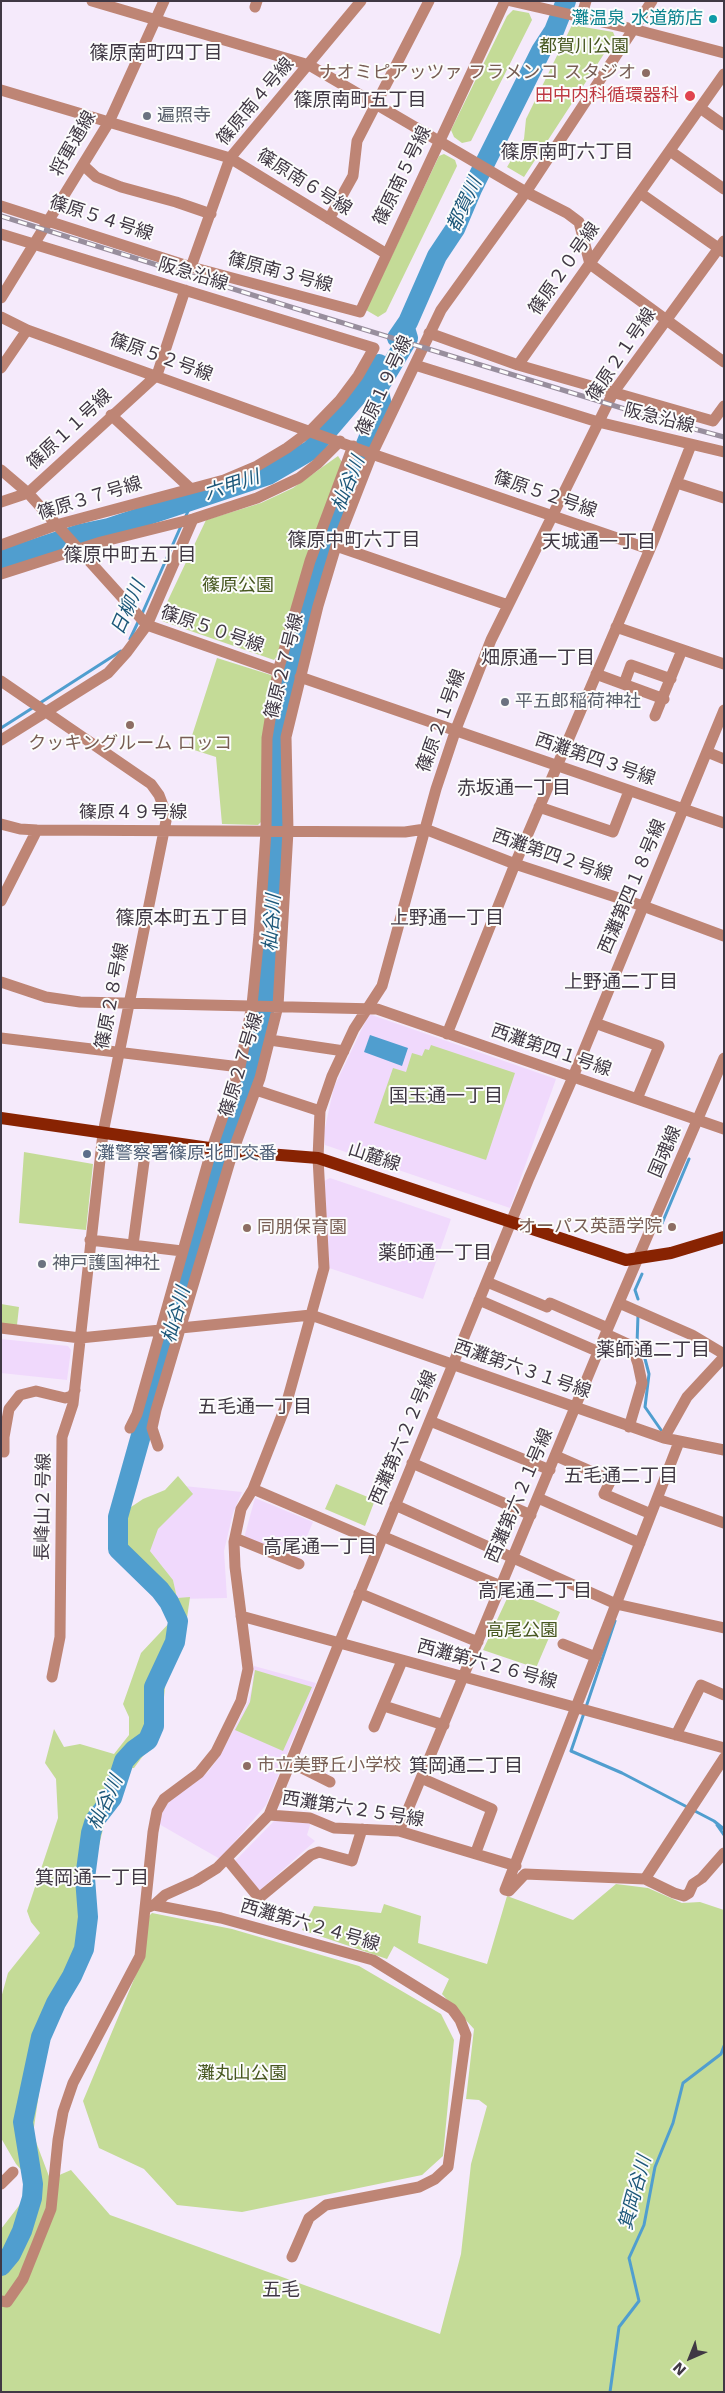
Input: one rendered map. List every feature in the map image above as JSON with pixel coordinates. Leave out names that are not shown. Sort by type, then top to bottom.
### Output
[{"type":"main road","name":"山麓線","points":[[1,1118],[213,1149],[318,1158],[626,1260],[671,1253],[724,1237]]},
{"type":"street","points":[[92,1],[309,65],[504,180],[567,213],[579,222],[590,264],[724,362]]},
{"type":"street","name":"将軍通線","points":[[1,298],[109,122],[164,1]]},
{"type":"street","name":"篠原南４号線","points":[[191,267],[230,158],[361,1]]},
{"type":"street","points":[[329,219],[353,176],[357,141],[429,1]]},
{"type":"street","points":[[511,1],[633,28],[724,53]]},
{"type":"street","name":"篠原南５号線","points":[[360,312],[385,253],[511,1]]},
{"type":"street","points":[[579,17],[586,1]]},
{"type":"street","name":"篠原１９号線","points":[[372,454],[441,310],[526,192],[652,1]]},
{"type":"street","name":"篠原２０号線","points":[[518,365],[724,74]]},
{"type":"street","name":"篠原南６号線","points":[[1,90],[230,158],[385,253]]},
{"type":"street","points":[[700,108],[724,125]]},
{"type":"street","points":[[670,151],[724,189]]},
{"type":"street","points":[[83,165],[96,177],[121,187],[211,214]]},
{"type":"street","points":[[640,193],[722,247]]},
{"type":"street","name":"篠原５４号線","points":[[1,206],[191,267]]},
{"type":"street","name":"阪急沿線","points":[[1,234],[374,348],[358,376],[340,400],[310,431]]},
{"type":"street","name":"篠原２１号線","points":[[318,1158],[320,1110],[344,1050],[367,1008],[382,986],[425,829],[456,730],[491,640],[613,393],[722,247]]},
{"type":"street","name":"篠原南３号線","points":[[191,267],[360,312]]},
{"type":"street","points":[[157,375],[185,290]]},
{"type":"street","name":"篠原５２号線","points":[[1,317],[27,330],[340,441]]},
{"type":"street","points":[[1,368],[27,330]]},
{"type":"street","points":[[429,334],[518,365],[713,421],[724,406]]},
{"type":"street","name":"阪急沿線","points":[[415,365],[598,422],[724,452]]},
{"type":"street","name":"篠原１１号線","points":[[1,502],[28,493],[111,415],[157,375]]},
{"type":"street","points":[[111,415],[190,488],[224,480],[256,466],[287,448],[310,431]]},
{"type":"street","points":[[340,441],[353,446]]},
{"type":"street","name":"篠原１９号線","points":[[1,574],[78,549],[192,519],[256,498],[299,478],[317,464],[340,441]]},
{"type":"street","points":[[447,1034],[515,864],[650,549],[691,445]]},
{"type":"street","name":"篠原５２号線","points":[[353,446],[650,549]]},
{"type":"street","name":"篠原２７号線","points":[[130,1428],[137,1414],[182,1251],[240,1067],[252,1005],[259,935],[266,831],[267,738],[278,671],[310,561],[353,446]]},
{"type":"street","name":"篠原２７号線","points":[[158,1446],[152,1428],[179,1329],[232,1151],[256,1090],[278,1006],[288,832],[286,737],[300,677],[336,546],[372,454]]},
{"type":"street","points":[[1,470],[28,493],[56,525]]},
{"type":"street","points":[[677,483],[724,498]]},
{"type":"street","name":"篠原３７号線","points":[[1,545],[56,525],[190,488]]},
{"type":"street","points":[[2,739],[44,710],[108,673],[146,624],[192,519]]},
{"type":"street","name":"篠原５０号線","points":[[56,525],[146,624],[278,671]]},
{"type":"street","points":[[336,546],[508,605]]},
{"type":"street","points":[[616,627],[724,664]]},
{"type":"street","points":[[655,716],[664,699],[682,650]]},
{"type":"street","points":[[624,684],[631,665],[672,679]]},
{"type":"street","points":[[596,674],[664,699]]},
{"type":"street","points":[[300,677],[456,730]]},
{"type":"street","name":"篠原２８号線","points":[[1,681],[151,784],[165,807],[167,816],[103,1132],[90,1240]]},
{"type":"street","name":"西灘第四１８号線","points":[[573,1077],[724,710]]},
{"type":"street","name":"西灘第四３号線","points":[[456,730],[724,823]]},
{"type":"street","points":[[707,752],[724,759]]},
{"type":"street","points":[[539,807],[613,832],[630,790]]},
{"type":"street","name":"篠原４９号線","points":[[1,824],[20,829],[37,830],[288,832]]},
{"type":"street","points":[[288,832],[405,832],[425,829]]},
{"type":"street","name":"西灘第四２号線","points":[[425,829],[515,864],[643,906],[724,936]]},
{"type":"street","points":[[2,897],[37,830]]},
{"type":"street","name":"西灘第四１号線","points":[[1,982],[46,997],[80,1002],[129,1005],[252,1005],[377,1009],[724,1129]]},
{"type":"street","points":[[595,1023],[659,1046],[637,1099]]},
{"type":"street","points":[[1,1038],[240,1067]]},
{"type":"street","points":[[270,1040],[344,1050]]},
{"type":"street","name":"国魂線","points":[[640,1258],[724,1058]]},
{"type":"street","name":"西灘第六２２号線","points":[[269,1815],[380,1539],[454,1365],[529,1178],[573,1077]]},
{"type":"street","points":[[256,1090],[320,1110]]},
{"type":"street","points":[[133,1245],[147,1139]]},
{"type":"street","points":[[1,2301],[7,2302],[23,2279],[51,2209],[58,2140],[63,2112],[74,2083],[140,1956],[149,1907],[157,1811],[164,1799],[199,1773],[216,1752],[241,1701],[248,1669],[235,1568],[235,1538],[241,1509],[253,1488],[286,1405],[324,1268],[318,1158]]},
{"type":"street","points":[[90,1240],[182,1251]]},
{"type":"street","name":"長峰山２号線","points":[[52,1677],[60,1637],[62,1437],[73,1404],[75,1390],[90,1240]]},
{"type":"street","name":"西灘第六２１号線","points":[[399,1831],[577,1408],[598,1352],[640,1258]]},
{"type":"street","points":[[487,1282],[547,1307],[550,1303],[607,1331],[632,1346],[642,1383],[629,1427]]},
{"type":"street","points":[[479,1300],[598,1352]]},
{"type":"street","points":[[619,1303],[692,1335],[724,1356],[687,1397],[664,1438]]},
{"type":"street","points":[[1,1328],[80,1338],[160,1332],[311,1316]]},
{"type":"street","name":"西灘第六３１号線","points":[[311,1316],[629,1427],[679,1442],[724,1450]]},
{"type":"street","points":[[2,1456],[7,1418],[30,1392],[43,1392],[65,1398],[72,1396],[75,1390]]},
{"type":"street","points":[[430,1421],[550,1470]]},
{"type":"street","points":[[679,1442],[516,1866],[505,1890],[509,1891],[526,1874],[645,1879],[684,1896],[689,1893],[693,1884],[702,1878],[724,1853]]},
{"type":"street","points":[[556,1456],[611,1480],[604,1494],[651,1514]]},
{"type":"street","points":[[412,1463],[531,1515]]},
{"type":"street","points":[[253,1488],[501,1586]]},
{"type":"street","points":[[538,1498],[640,1543]]},
{"type":"street","points":[[657,1500],[724,1523]]},
{"type":"street","points":[[394,1506],[514,1556],[616,1604],[724,1628]]},
{"type":"street","points":[[235,1538],[299,1564]]},
{"type":"street","points":[[359,1593],[478,1642]]},
{"type":"street","name":"西灘第六２６号線","points":[[240,1616],[724,1748]]},
{"type":"street","points":[[563,1644],[596,1657]]},
{"type":"street","points":[[374,1727],[402,1661]]},
{"type":"street","points":[[676,1735],[701,1685],[724,1695]]},
{"type":"street","points":[[384,1706],[444,1726]]},
{"type":"street","points":[[645,1879],[724,1758]]},
{"type":"street","points":[[290,1762],[330,1782]]},
{"type":"street","points":[[422,1778],[492,1809],[476,1852]]},
{"type":"street","name":"西灘第六２５号線","points":[[149,1907],[165,1894],[196,1881],[227,1859],[269,1815],[310,1818],[334,1828],[399,1831],[476,1852],[516,1866]]},
{"type":"street","points":[[227,1859],[258,1898],[311,1855],[319,1852],[352,1861],[362,1829]]},
{"type":"street","name":"西灘第六２４号線","points":[[149,1907],[221,1918],[373,1960],[452,2009],[460,2020],[466,2035],[448,2167],[435,2179],[419,2187],[326,2205],[309,2218],[292,2257]]},
{"type":"street","points":[[1,2184],[12,2172]]},
{"type":"shaded area","points":[[369,1014],[556,1079],[510,1208],[325,1145],[324,1132],[334,1087]]},
{"type":"shaded area","points":[[330,1178],[451,1219],[423,1299],[329,1268],[324,1181]]},
{"type":"shaded area","points":[[1,1339],[68,1346],[71,1350],[67,1380],[1,1373]]},
{"type":"shaded area","points":[[184,1486],[242,1492],[233,1513],[224,1551],[227,1598],[177,1599],[173,1580],[150,1551],[154,1519]]},
{"type":"shaded area","points":[[255,1498],[313,1522],[297,1560],[244,1538]]},
{"type":"shaded area","name":"市立美野丘小学校","points":[[254,1666],[316,1683],[266,1805],[220,1859],[159,1824],[163,1810],[168,1803],[208,1772],[221,1754],[248,1702]]},
{"type":"shaded area","name":"市立美野丘小学校","points":[[275,1820],[311,1822],[307,1835],[315,1841],[258,1892],[234,1862]]},
{"type":"green space","name":"都賀川公園","points":[[513,10],[529,13],[532,20],[471,141],[462,143],[454,137],[451,130],[507,16]]},
{"type":"green space","name":"都賀川公園","points":[[572,25],[613,32],[615,37],[524,177],[507,167],[524,139],[526,119]]},
{"type":"green space","points":[[444,154],[455,160],[457,166],[386,312],[378,317],[366,310],[439,156]]},
{"type":"green space","name":"篠原公園","points":[[338,456],[342,462],[277,656],[274,660],[162,621],[161,615],[206,520],[261,503],[293,488]]},
{"type":"green space","points":[[217,658],[271,675],[273,679],[262,821],[258,825],[222,824],[216,757],[188,748]]},
{"type":"green space","points":[[431,1045],[515,1073],[486,1160],[374,1123],[393,1068],[406,1072],[412,1053],[422,1056],[425,1049],[429,1050]]},
{"type":"green space","points":[[24,1152],[93,1164],[86,1230],[19,1223]]},
{"type":"green space","points":[[1,1304],[19,1307],[17,1325],[1,1324]]},
{"type":"green space","points":[[178,1476],[193,1494],[158,1529],[150,1551],[173,1580],[177,1598],[190,1597],[183,1646],[166,1679],[160,1733],[134,1768],[116,1769],[110,1785],[113,1788],[94,1866],[94,1922],[91,1943],[48,2031],[33,2134],[50,2179],[71,2170],[110,2215],[440,2334],[461,2254],[471,2164],[487,2106],[479,2100],[466,2099],[474,2029],[442,1994],[449,1979],[394,1946],[387,1959],[302,1930],[314,1906],[381,1913],[384,1904],[421,1916],[418,1943],[487,1964],[507,1896],[573,1920],[616,1884],[648,1888],[682,1903],[700,1902],[724,1910],[724,2392],[1,2392],[1,2229],[35,2185],[16,2164],[1,2138],[1,1998],[8,1973],[40,1933],[31,1922],[27,1911],[58,1818],[56,1779],[45,1763],[54,1729],[64,1747],[80,1744],[114,1754],[129,1735],[129,1717],[123,1704],[141,1653],[172,1620],[178,1607],[165,1588],[143,1582],[121,1561],[117,1540],[128,1509],[143,1499],[165,1490]]},
{"type":"green space","points":[[336,1484],[375,1500],[365,1526],[325,1509]]},
{"type":"green space","name":"高尾公園","points":[[511,1590],[560,1612],[536,1668],[483,1650]]},
{"type":"green space","points":[[255,1670],[312,1687],[283,1751],[235,1730],[250,1702]]},
{"type":"green space","name":"灘丸山公園","points":[[152,1913],[232,1929],[359,1966],[441,2014],[454,2040],[443,2156],[422,2175],[242,2212],[177,2205],[144,2169],[99,2148],[83,2101],[140,1965],[148,1917]]},
{"type":"water","points":[[370,1035],[408,1048],[402,1066],[364,1052]]},
{"type":"waterway","name":"都賀川","points":[[397,338],[408,322],[437,256],[455,229],[472,189],[541,51],[554,31],[566,1]]},
{"type":"waterway","name":"杣谷川","points":[[1,2266],[11,2254],[22,2231],[32,2198],[33,2184],[23,2122],[41,2037],[84,1949],[88,1917],[85,1878],[91,1833],[95,1820],[112,1798],[124,1761],[134,1750],[148,1740],[154,1726],[154,1687],[175,1642],[178,1621],[169,1602],[160,1590],[118,1549],[118,1517],[190,1261],[246,1084],[263,1019],[273,937],[278,844],[278,726],[285,690],[333,525],[382,405],[378,388],[408,338],[405,328]]},
{"type":"waterway","name":"六甲川","points":[[1,560],[80,534],[109,528],[268,475],[311,450],[358,395],[379,364]]},
{"type":"waterway","name":"日柳川","points":[[185,518],[193,500]]},
{"type":"waterway","name":"日柳川","points":[[142,614],[181,526]]},
{"type":"waterway","name":"日柳川","points":[[130,639],[139,620]]},
{"type":"waterway","name":"日柳川","points":[[40,703],[121,651]]},
{"type":"waterway","name":"日柳川","points":[[1,728],[34,707]]},
{"type":"waterway","points":[[658,1233],[689,1159]]},
{"type":"waterway","points":[[638,1299],[635,1290],[642,1274]]},
{"type":"waterway","points":[[638,1315],[637,1344],[644,1355],[649,1374],[645,1407],[661,1430]]},
{"type":"waterway","points":[[586,1707],[615,1621]]},
{"type":"waterway","points":[[584,1713],[571,1751],[622,1773],[714,1821],[724,1829]]},
{"type":"waterway","name":"箕岡谷川","points":[[717,1825],[724,1835]]},
{"type":"waterway","name":"箕岡谷川","points":[[610,2392],[619,2327],[639,2301],[629,2258],[644,2225],[655,2167],[673,2123],[683,2083],[721,2054],[724,2046]]},
{"type":"railway","points":[[1,216],[294,308],[661,420],[724,437]]},
{"type":"place","name":"灘温泉 水道筋店","points":[[713,19]]},
{"type":"place","name":"ナオミピアッツァ フラメンコ スタジオ","points":[[646,73]]},
{"type":"place","name":"田中内科循環器科","points":[[690,96]]},
{"type":"place","name":"遍照寺","points":[[147,116]]},
{"type":"place","name":"平五郎稲荷神社","points":[[505,702]]},
{"type":"place","name":"クッキングルーム ロッコ","points":[[130,725]]},
{"type":"place","name":"灘警察署篠原北町交番","points":[[87,1154]]},
{"type":"place","name":"オーパス英語学院","points":[[672,1227]]},
{"type":"place","name":"同朋保育園","points":[[247,1228]]},
{"type":"place","name":"神戸護国神社","points":[[42,1264]]},
{"type":"place","name":"市立美野丘小学校","points":[[247,1766]]},
{"type":"district","name":"篠原南町四丁目","points":[[156,54]]},
{"type":"district","name":"篠原南町五丁目","points":[[360,101]]},
{"type":"district","name":"篠原南町六丁目","points":[[567,153]]},
{"type":"district","name":"篠原中町六丁目","points":[[354,541]]},
{"type":"district","name":"天城通一丁目","points":[[599,543]]},
{"type":"district","name":"篠原中町五丁目","points":[[130,556]]},
{"type":"district","name":"畑原通一丁目","points":[[538,659]]},
{"type":"district","name":"赤坂通一丁目","points":[[514,789]]},
{"type":"district","name":"篠原本町五丁目","points":[[182,919]]},
{"type":"district","name":"上野通一丁目","points":[[447,919]]},
{"type":"district","name":"上野通二丁目","points":[[621,983]]},
{"type":"district","name":"国玉通一丁目","points":[[446,1097]]},
{"type":"district","name":"薬師通一丁目","points":[[435,1254]]},
{"type":"district","name":"薬師通二丁目","points":[[653,1351]]},
{"type":"district","name":"五毛通一丁目","points":[[255,1408]]},
{"type":"district","name":"五毛通二丁目","points":[[621,1477]]},
{"type":"district","name":"高尾通一丁目","points":[[320,1548]]},
{"type":"district","name":"高尾通二丁目","points":[[535,1592]]},
{"type":"district","name":"箕岡通二丁目","points":[[466,1767]]},
{"type":"district","name":"箕岡通一丁目","points":[[92,1879]]},
{"type":"district","name":"五毛","points":[[281,2291]]}]
